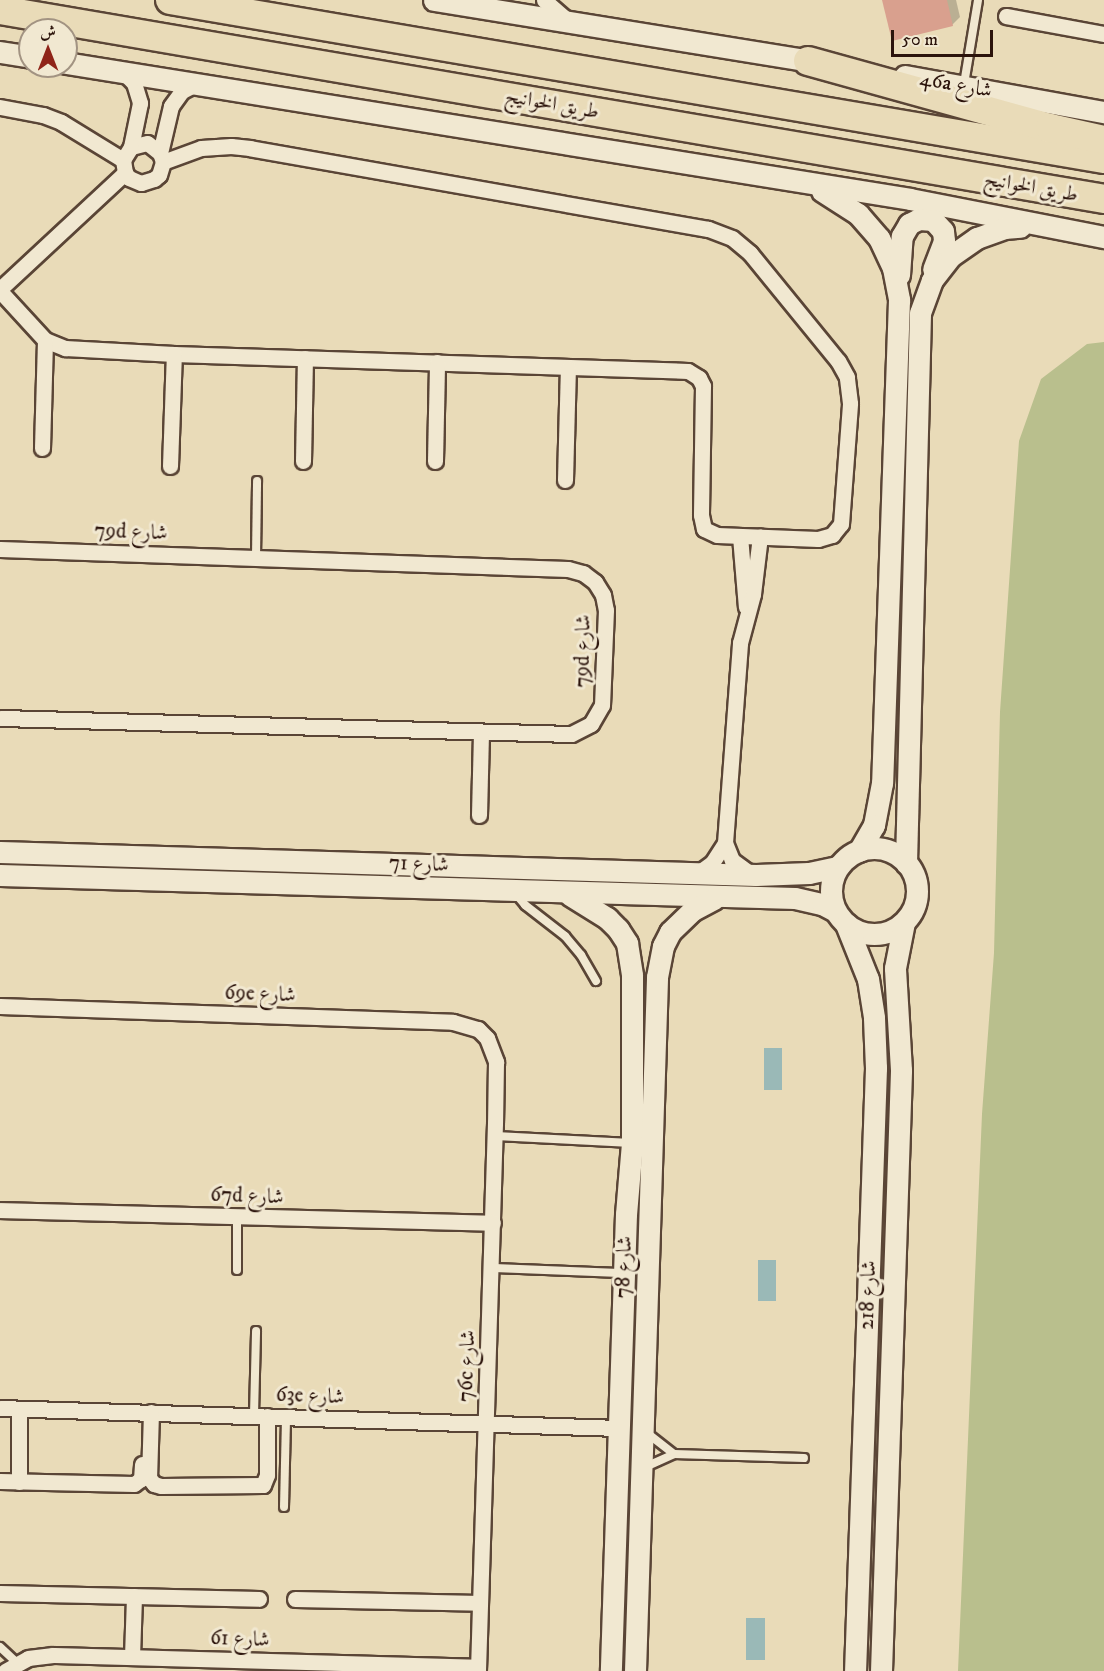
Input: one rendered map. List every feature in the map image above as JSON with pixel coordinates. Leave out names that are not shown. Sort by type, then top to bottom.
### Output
[{"type":"highway","name":"طريق الخوانيج","points":[[170,0],[1104,159]]},
{"type":"highway","name":"طريق الخوانيج","points":[[0,10],[1104,199]]},
{"type":"highway","points":[[808,61],[1050,128],[1104,140]]},
{"type":"street","points":[[544,0],[570,23]]},
{"type":"street","name":"46a شارع","points":[[442,1],[964,86],[1104,112]]},
{"type":"street","points":[[1006,16],[1104,34]]},
{"type":"street","points":[[0,52],[18,55]]},
{"type":"street","points":[[78,65],[910,199],[1104,237]]},
{"type":"street","points":[[124,73],[138,90],[144,123],[130,156],[135,181],[148,182],[159,175],[173,101],[182,91],[194,85]]},
{"type":"street","points":[[0,108],[43,115],[130,156]]},
{"type":"street","points":[[152,145],[161,157],[201,148],[231,146],[250,148],[708,229],[732,238],[750,254],[838,361],[847,377],[850,394],[843,517],[838,531],[826,538],[710,533],[701,522],[703,391],[696,375],[688,371],[174,354],[65,348],[45,340],[0,290],[130,156],[152,145]]},
{"type":"street","points":[[805,183],[845,204],[858,214],[879,238],[893,268],[898,300]]},
{"type":"street","points":[[859,851],[885,850],[906,862],[915,877],[917,893],[913,909],[904,922],[888,932],[871,934],[841,917],[831,888],[838,867],[859,851],[874,825],[882,783],[898,300],[903,236],[909,224],[919,219],[933,220],[944,235],[925,296],[918,330],[906,862]]},
{"type":"street","points":[[925,296],[941,267],[963,246],[977,238],[1004,228],[1046,227]]},
{"type":"street","points":[[42,448],[45,340]]},
{"type":"street","points":[[170,466],[174,354]]},
{"type":"street","points":[[303,461],[305,358]]},
{"type":"street","points":[[435,460],[437,362]]},
{"type":"street","points":[[565,480],[568,368]]},
{"type":"street","points":[[740,536],[744,598],[747,610]]},
{"type":"street","points":[[756,875],[738,867],[732,860],[725,843],[740,644],[753,594],[760,536]]},
{"type":"street","name":"79d شارع","points":[[0,549],[568,569],[589,577],[600,589],[606,610],[604,698],[596,718],[585,729],[571,734],[0,718]]},
{"type":"street","points":[[480,815],[481,733]]},
{"type":"street","points":[[698,873],[712,863],[725,843]]},
{"type":"street","name":"شارع 71","points":[[0,852],[756,875],[810,873],[838,867]]},
{"type":"street","points":[[0,865],[30,865],[35,860],[34,853]]},
{"type":"street","name":"شارع 71","points":[[0,875],[567,894],[795,898],[816,902],[841,917]]},
{"type":"street","name":"شارع 78","points":[[567,894],[607,918],[627,943],[631,958],[632,1143],[623,1273],[611,1671]]},
{"type":"street","name":"شارع 78","points":[[635,1671],[641,1425],[658,961],[663,946],[680,920],[716,897]]},
{"type":"street","name":"شارع 218","points":[[841,917],[868,979],[874,1018],[876,1068],[855,1671]]},
{"type":"street","points":[[881,1671],[902,1070],[895,968],[904,922]]},
{"type":"street","name":"69e شارع","points":[[0,1006],[453,1022],[478,1029],[494,1049],[496,1062]]},
{"type":"street","name":"76c شارع","points":[[478,1669],[492,1268],[496,1062]]},
{"type":"street","points":[[627,1200],[634,1216],[636,1264],[644,1268],[648,1267]]},
{"type":"street","name":"67d شارع","points":[[0,1210],[493,1223]]},
{"type":"street","points":[[620,1354],[627,1351],[634,1358],[636,1405],[641,1425]]},
{"type":"street","name":"63e شارع","points":[[0,1408],[619,1428]]},
{"type":"street","points":[[19,1408],[19,1482]]},
{"type":"street","points":[[146,1412],[150,1478],[154,1484],[161,1486],[263,1485],[267,1475],[261,1415]]},
{"type":"street","points":[[0,1481],[137,1484],[142,1476],[146,1412]]},
{"type":"street","points":[[0,1593],[259,1599]]},
{"type":"street","points":[[132,1658],[134,1596]]},
{"type":"street","points":[[295,1599],[480,1603]]},
{"type":"street","name":"شارع 61","points":[[11,1667],[41,1655],[478,1669]]},
{"type":"lane","points":[[964,86],[978,0]]},
{"type":"lane","points":[[256,481],[256,557]]},
{"type":"lane","points":[[514,892],[525,905],[565,936],[596,981]]},
{"type":"lane","points":[[495,1136],[632,1143]]},
{"type":"lane","points":[[237,1217],[237,1270]]},
{"type":"lane","points":[[492,1268],[623,1273]]},
{"type":"lane","points":[[256,1330],[261,1415]]},
{"type":"lane","points":[[284,1507],[286,1416]]},
{"type":"lane","points":[[641,1425],[661,1446],[674,1454]]},
{"type":"lane","points":[[640,1470],[674,1454],[804,1458]]},
{"type":"lane","points":[[0,1647],[11,1667]]},
{"type":"green space","points":[[1104,342],[1104,1671],[958,1671],[982,1114],[994,953],[1000,712],[1019,441],[1041,379],[1087,344]]},
{"type":"water","points":[[764,1048],[782,1048],[782,1090],[764,1090]]},
{"type":"water","points":[[758,1260],[776,1260],[776,1301],[758,1301]]},
{"type":"water","points":[[746,1618],[765,1618],[765,1660],[746,1660]]},
{"type":"building","points":[[882,0],[947,0],[953,26],[892,41]]}]
